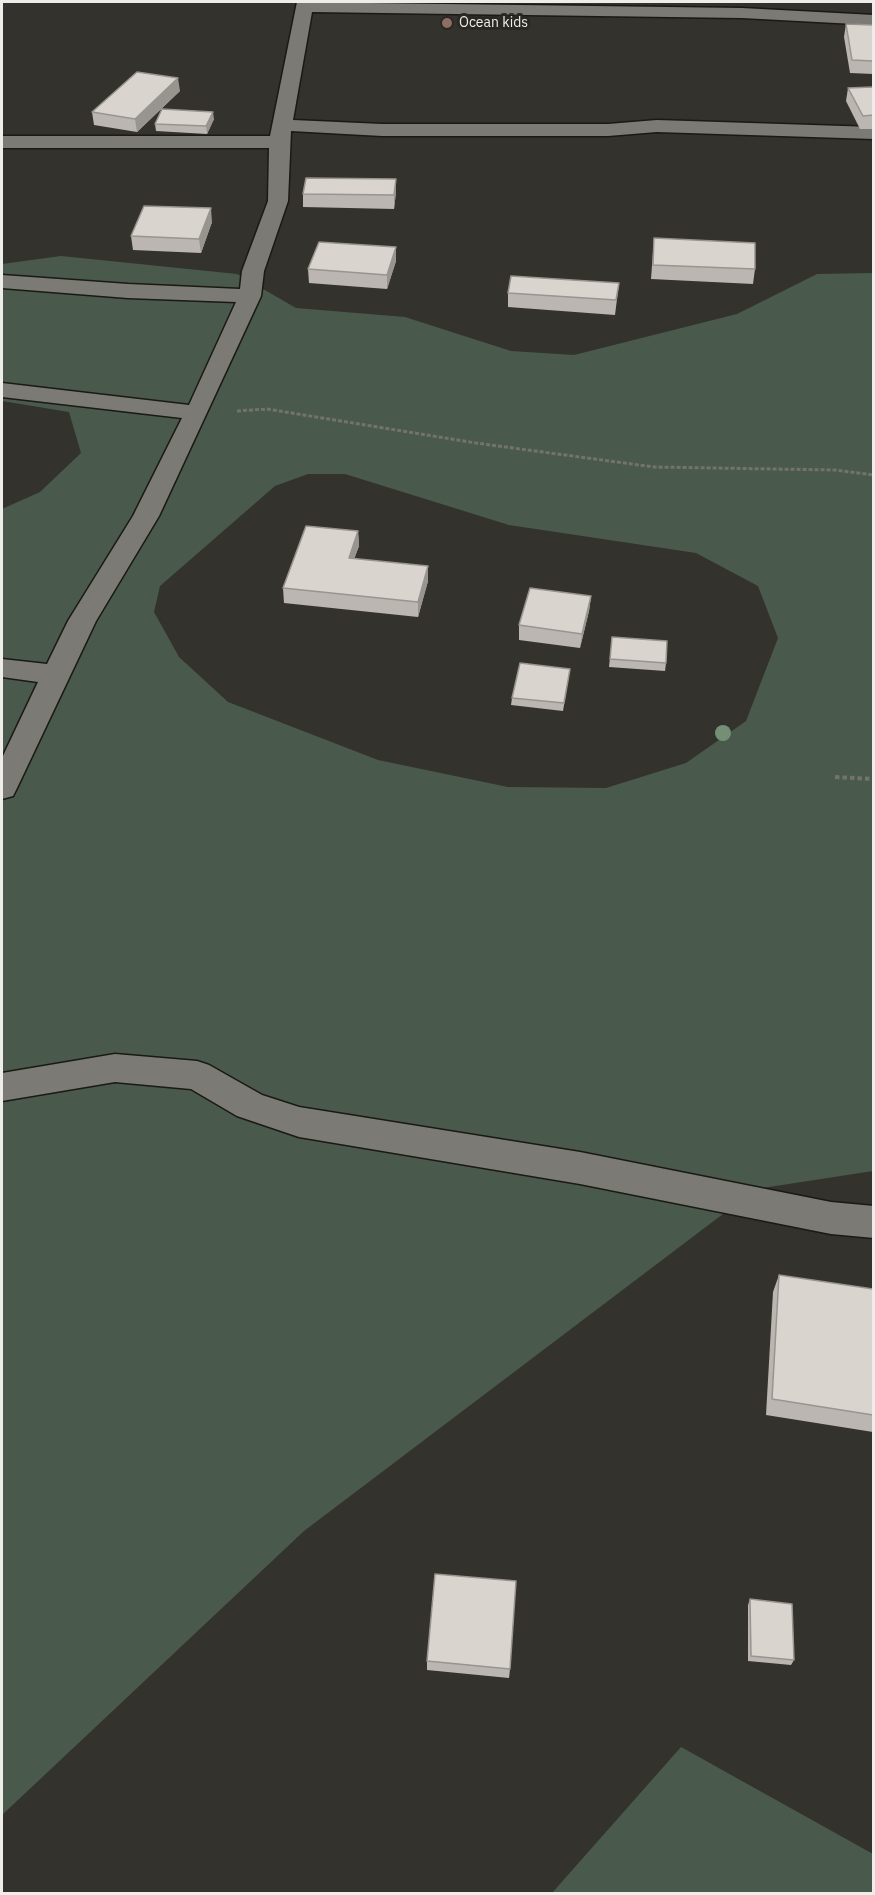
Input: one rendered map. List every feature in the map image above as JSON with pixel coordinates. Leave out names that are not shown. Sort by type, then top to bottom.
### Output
[{"type":"street","points":[[713,2],[742,13]]},
{"type":"street","points":[[2,788],[82,621],[146,516],[197,413],[250,296],[254,271],[278,201],[281,134],[305,4],[742,13],[873,20]]},
{"type":"street","points":[[2,142],[382,130],[608,130],[657,126],[873,133]]},
{"type":"street","points":[[2,281],[128,291],[250,296]]},
{"type":"street","points":[[2,390],[197,413]]},
{"type":"street","points":[[2,668],[56,675]]},
{"type":"street","points":[[2,1087],[115,1068],[197,1076],[250,1106],[299,1122],[580,1168],[831,1218],[873,1222]]},
{"type":"path","points":[[197,413],[267,409],[476,443],[654,466],[835,470],[873,475]]},
{"type":"path","points":[[835,777],[873,779]]},
{"type":"green space","points":[[61,256],[237,274],[296,308],[405,317],[511,351],[574,355],[737,314],[817,274],[873,273],[873,1171],[756,1189],[304,1531],[2,1815],[2,509],[40,492],[81,453],[69,412],[2,401],[2,264]],"holes":[[[308,474],[345,474],[509,525],[696,553],[758,586],[778,638],[746,721],[686,763],[606,788],[508,787],[378,760],[228,702],[179,657],[154,612],[160,586],[275,486]]]},
{"type":"green space","points":[[681,1747],[873,1854],[873,1893],[552,1893]]},
{"type":"building","points":[[846,24],[873,25],[873,61],[852,60]]},
{"type":"building","points":[[137,72],[178,78],[135,119],[92,112]]},
{"type":"building","points":[[873,87],[873,115],[863,116],[848,88]]},
{"type":"building","points":[[162,109],[213,112],[206,126],[155,124]]},
{"type":"building","points":[[306,178],[396,179],[394,195],[303,194]]},
{"type":"building","points":[[144,206],[211,208],[199,239],[131,236]]},
{"type":"building","points":[[654,238],[755,243],[755,269],[653,265]]},
{"type":"building","points":[[319,242],[396,247],[387,275],[308,269]]},
{"type":"building","points":[[511,276],[619,283],[616,300],[508,293]]},
{"type":"building","points":[[306,526],[358,531],[349,558],[428,566],[418,602],[283,588]]},
{"type":"building","points":[[530,588],[591,596],[582,634],[519,625]]},
{"type":"building","points":[[612,637],[667,641],[666,663],[610,659]]},
{"type":"building","points":[[520,663],[570,669],[564,703],[512,698]]},
{"type":"building","points":[[779,1275],[873,1289],[873,1415],[772,1399]]},
{"type":"building","points":[[435,1574],[516,1581],[510,1669],[427,1661]]},
{"type":"building","points":[[750,1599],[792,1604],[794,1660],[751,1656]]},
{"type":"place","name":"Ocean kids","points":[[447,23]]}]
